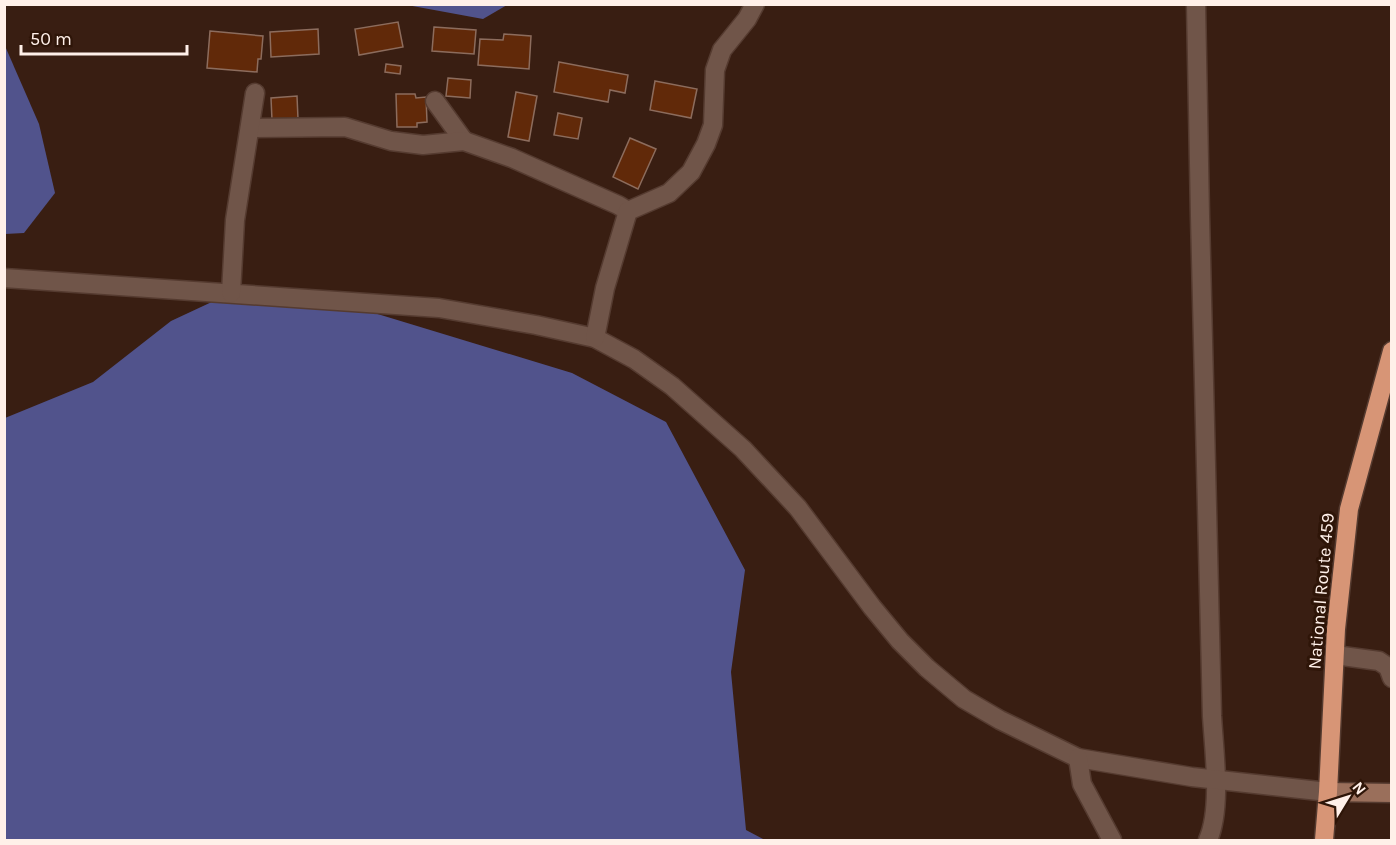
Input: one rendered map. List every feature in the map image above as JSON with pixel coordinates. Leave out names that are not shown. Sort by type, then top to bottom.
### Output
[{"type":"highway","name":"National Route 459","points":[[1324,840],[1336,629],[1349,508],[1392,351]]},
{"type":"street","points":[[595,338],[605,288],[628,211],[669,193],[692,172],[706,144],[712,125],[715,70],[722,50],[747,19],[755,4]]},
{"type":"street","points":[[1196,4],[1212,716],[1216,780],[1214,822],[1208,840]]},
{"type":"street","points":[[231,293],[235,220],[255,93]]},
{"type":"street","points":[[435,101],[464,141]]},
{"type":"street","points":[[250,128],[345,127],[391,141],[423,145],[464,141],[512,158],[628,211]]},
{"type":"street","points":[[4,278],[440,308],[595,338],[634,359],[672,386],[743,449],[798,508],[900,641],[927,668],[964,699],[1000,720],[1078,758],[1216,780],[1328,792],[1392,793]]},
{"type":"street","points":[[1335,654],[1379,661],[1388,667],[1392,678]]},
{"type":"street","points":[[1078,758],[1082,784],[1112,840]]},
{"type":"shaded area","points":[[507,4],[483,19],[407,5]]},
{"type":"shaded area","points":[[5,46],[39,124],[55,193],[24,233],[5,234]]},
{"type":"shaded area","points":[[231,293],[371,312],[572,373],[666,422],[745,570],[731,672],[746,830],[765,840],[5,840],[5,418],[93,382],[171,321]]},
{"type":"building","points":[[398,22],[403,47],[359,55],[355,29]]},
{"type":"building","points":[[434,27],[476,30],[474,54],[432,51]]},
{"type":"building","points":[[318,29],[319,54],[271,57],[270,32]]},
{"type":"building","points":[[210,31],[263,36],[261,59],[258,59],[257,72],[207,68]]},
{"type":"building","points":[[504,34],[531,36],[529,69],[478,65],[480,39],[503,40]]},
{"type":"building","points":[[559,62],[628,75],[625,93],[610,90],[608,102],[554,92]]},
{"type":"building","points":[[386,64],[401,66],[400,74],[385,72]]},
{"type":"building","points":[[448,78],[471,80],[470,98],[446,96]]},
{"type":"building","points":[[655,81],[697,89],[691,118],[650,110]]},
{"type":"building","points":[[516,92],[537,96],[529,141],[508,137]]},
{"type":"building","points":[[396,94],[415,94],[416,98],[426,97],[427,122],[417,123],[417,127],[397,127]]},
{"type":"building","points":[[297,96],[298,119],[272,120],[271,98]]},
{"type":"building","points":[[558,113],[582,118],[578,139],[554,135]]},
{"type":"building","points":[[630,138],[656,149],[638,189],[613,177]]}]
